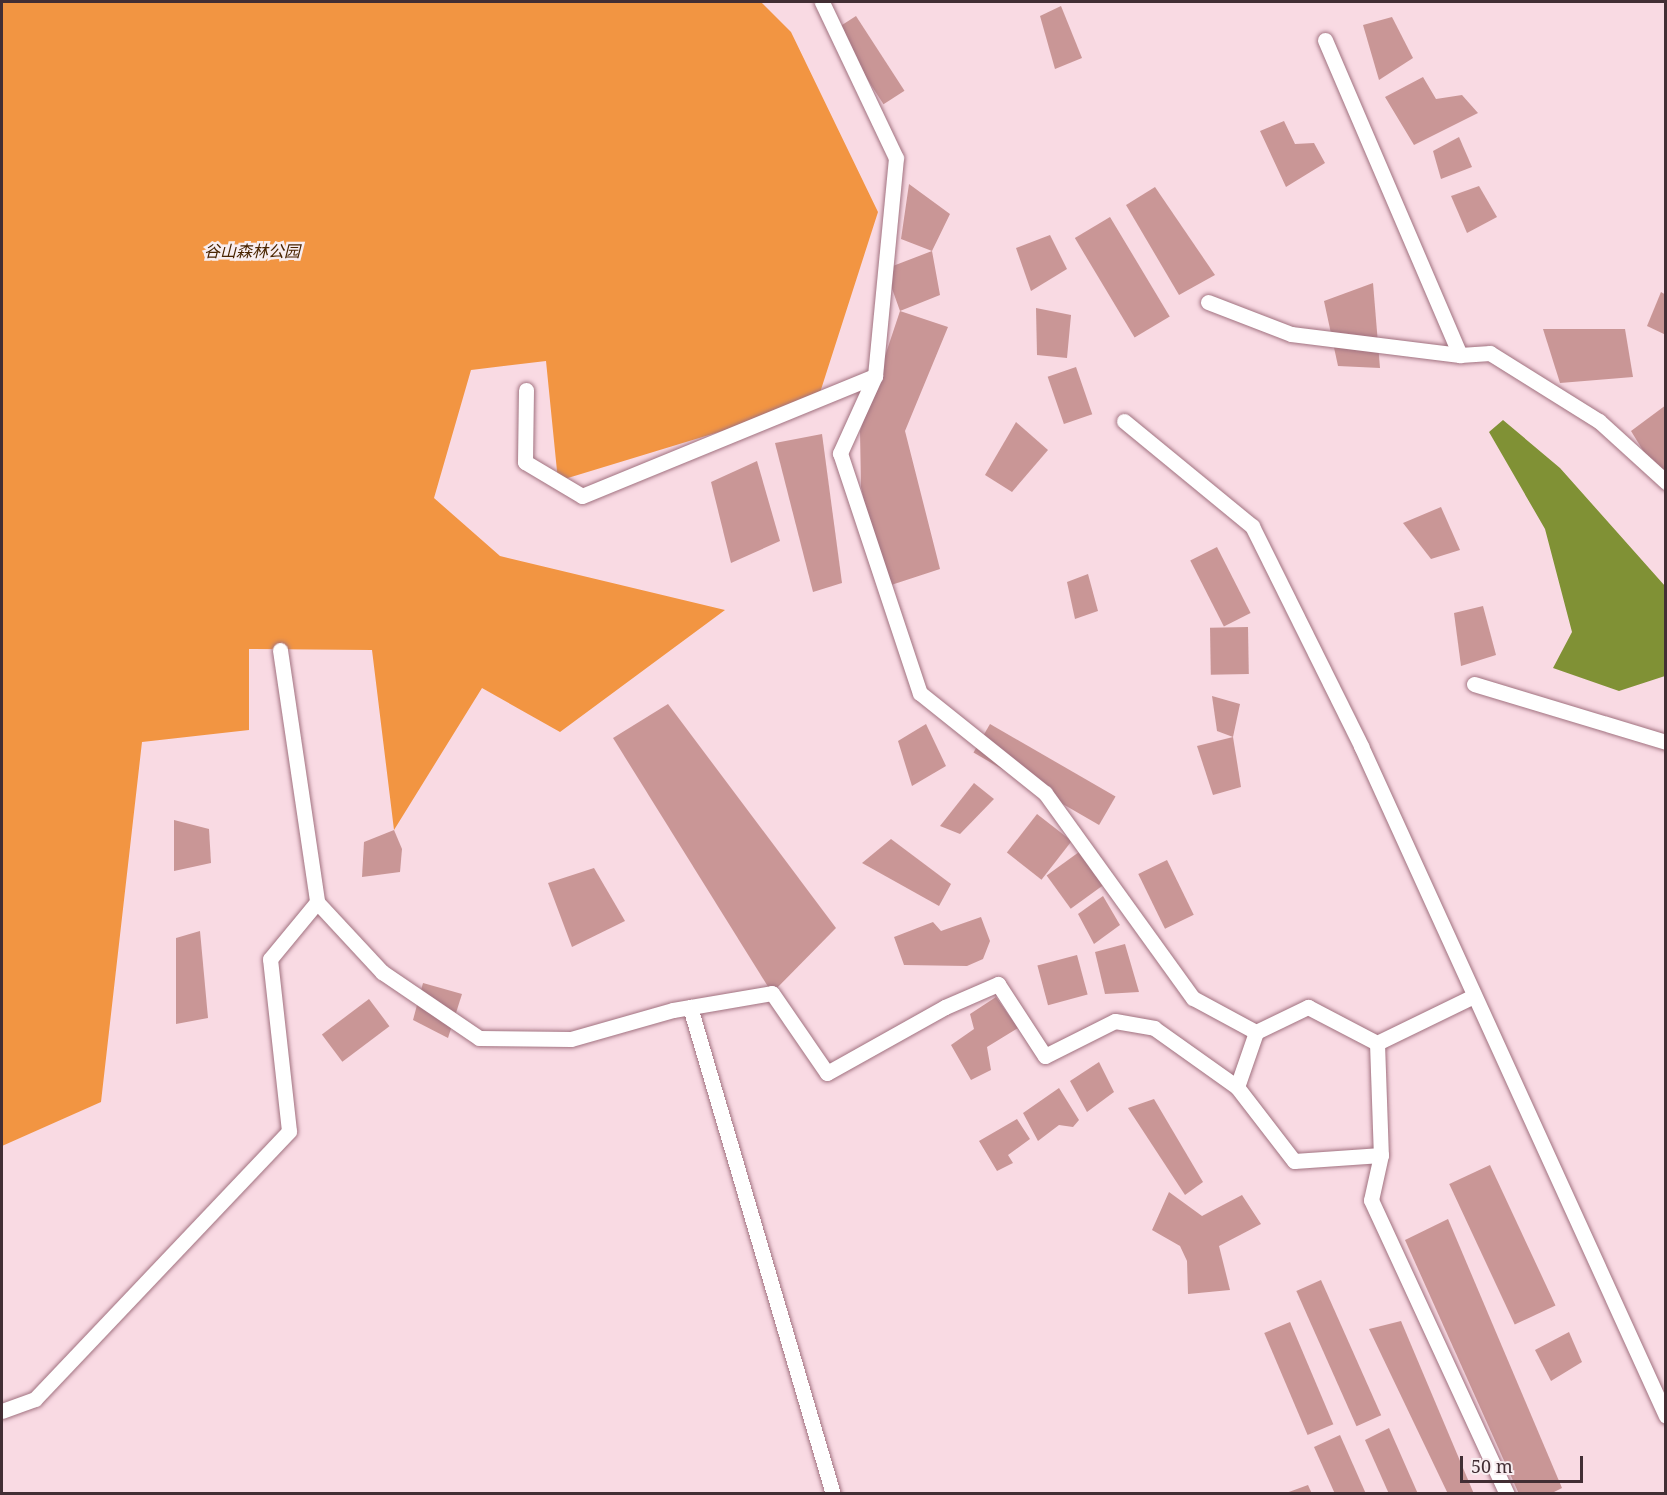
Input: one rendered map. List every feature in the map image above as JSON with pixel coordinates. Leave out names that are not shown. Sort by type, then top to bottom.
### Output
[{"type":"street","points":[[822,2],[896,158],[875,376],[840,453],[920,693],[1045,793],[1193,998],[1256,1032]]},
{"type":"street","points":[[1325,40],[1460,355]]},
{"type":"street","points":[[1208,302],[1291,334],[1460,355],[1490,354],[1599,421],[1665,482]]},
{"type":"street","points":[[526,390],[525,462],[582,496],[875,376]]},
{"type":"street","points":[[1124,420],[1252,526],[1361,746],[1665,1416]]},
{"type":"street","points":[[280,650],[317,902],[381,972],[479,1038],[571,1039],[690,1007],[772,993],[827,1073],[945,1007],[998,984],[1045,1056],[1115,1021],[1154,1028],[1237,1087],[1294,1161],[1381,1155]]},
{"type":"street","points":[[1473,684],[1665,742]]},
{"type":"street","points":[[2,1411],[35,1399],[289,1131],[270,959],[317,902]]},
{"type":"street","points":[[1377,1043],[1474,996]]},
{"type":"street","points":[[690,1007],[833,1494]]},
{"type":"street","points":[[1237,1087],[1256,1032],[1308,1007],[1377,1043]]},
{"type":"street","points":[[1377,1043],[1381,1155],[1371,1200],[1507,1494]]},
{"type":"green space","name":"谷山森林公园","points":[[2,2],[761,2],[791,32],[878,212],[817,402],[558,481],[546,361],[471,370],[434,498],[500,556],[725,610],[560,732],[482,688],[394,830],[372,650],[249,649],[249,730],[142,742],[101,1102],[2,1146]]},
{"type":"shaded area","points":[[1503,420],[1560,468],[1665,586],[1665,676],[1619,691],[1553,668],[1572,632],[1545,529],[1489,432]]},
{"type":"building","points":[[1061,6],[1082,58],[1055,69],[1040,16]]},
{"type":"building","points":[[856,16],[904,91],[884,104],[835,30]]},
{"type":"building","points":[[1392,17],[1413,58],[1379,80],[1363,25]]},
{"type":"building","points":[[1423,77],[1436,99],[1462,95],[1478,113],[1414,145],[1385,97]]},
{"type":"building","points":[[1284,121],[1295,144],[1314,143],[1325,163],[1286,187],[1260,131]]},
{"type":"building","points":[[1459,137],[1472,167],[1441,179],[1433,151]]},
{"type":"building","points":[[909,184],[950,214],[932,251],[901,239]]},
{"type":"building","points":[[1479,186],[1497,217],[1467,233],[1451,196]]},
{"type":"building","points":[[1155,187],[1215,275],[1179,295],[1126,205]]},
{"type":"building","points":[[1110,217],[1170,316],[1135,338],[1075,238]]},
{"type":"building","points":[[1050,235],[1067,269],[1031,291],[1016,248]]},
{"type":"building","points":[[932,251],[940,295],[900,311],[885,269]]},
{"type":"building","points":[[1373,283],[1380,368],[1338,366],[1324,301]]},
{"type":"building","points":[[1661,292],[1666,295],[1666,335],[1647,326]]},
{"type":"building","points":[[1036,308],[1071,315],[1067,358],[1037,355]]},
{"type":"building","points":[[900,311],[948,327],[905,431],[940,569],[882,588],[861,487],[860,431]]},
{"type":"building","points":[[1543,329],[1625,329],[1633,377],[1560,383]]},
{"type":"building","points":[[1076,367],[1092,414],[1064,424],[1048,377]]},
{"type":"building","points":[[1666,405],[1666,488],[1631,431]]},
{"type":"building","points":[[1016,422],[1048,450],[1012,492],[985,475]]},
{"type":"building","points":[[822,434],[842,583],[813,592],[775,443]]},
{"type":"building","points":[[757,461],[780,541],[731,563],[711,482]]},
{"type":"building","points":[[1441,507],[1460,550],[1431,559],[1403,523]]},
{"type":"building","points":[[1217,547],[1251,613],[1224,627],[1190,561]]},
{"type":"building","points":[[1088,574],[1098,611],[1075,619],[1067,582]]},
{"type":"building","points":[[1483,606],[1496,655],[1461,666],[1454,613]]},
{"type":"building","points":[[1248,627],[1249,674],[1211,675],[1210,628]]},
{"type":"building","points":[[1212,696],[1240,704],[1233,737],[1217,731]]},
{"type":"building","points":[[668,704],[836,928],[772,993],[613,738]]},
{"type":"building","points":[[926,724],[946,766],[912,786],[898,741]]},
{"type":"building","points":[[990,724],[1116,796],[1099,825],[974,753]]},
{"type":"building","points":[[1233,737],[1241,787],[1213,795],[1197,746]]},
{"type":"building","points":[[974,783],[994,799],[960,834],[940,826]]},
{"type":"building","points":[[1037,814],[1072,841],[1042,880],[1007,853]]},
{"type":"building","points":[[174,820],[209,829],[211,863],[174,871]]},
{"type":"building","points":[[394,830],[402,849],[400,872],[362,877],[364,842]]},
{"type":"building","points":[[891,839],[951,884],[939,906],[862,863]]},
{"type":"building","points":[[1079,852],[1103,885],[1071,909],[1047,876]]},
{"type":"building","points":[[1167,860],[1194,915],[1165,929],[1138,874]]},
{"type":"building","points":[[594,868],[625,921],[572,947],[548,883]]},
{"type":"building","points":[[1103,896],[1120,925],[1094,944],[1078,914]]},
{"type":"building","points":[[981,917],[990,941],[983,959],[967,966],[904,965],[894,937],[933,922],[941,931]]},
{"type":"building","points":[[200,931],[208,1018],[176,1024],[176,938]]},
{"type":"building","points":[[1125,944],[1139,992],[1105,994],[1095,952]]},
{"type":"building","points":[[1077,955],[1088,995],[1048,1005],[1037,966]]},
{"type":"building","points":[[423,983],[462,994],[448,1038],[413,1020]]},
{"type":"building","points":[[996,997],[1018,1028],[987,1047],[991,1070],[971,1080],[951,1045],[974,1029],[970,1014]]},
{"type":"building","points":[[369,999],[389,1026],[342,1062],[322,1035]]},
{"type":"building","points":[[1099,1062],[1114,1092],[1087,1112],[1070,1081]]},
{"type":"building","points":[[1059,1088],[1079,1120],[1073,1127],[1059,1125],[1038,1141],[1023,1113]]},
{"type":"building","points":[[1154,1099],[1203,1182],[1185,1195],[1128,1108]]},
{"type":"building","points":[[1017,1119],[1030,1139],[1008,1155],[1013,1163],[997,1171],[979,1141]]},
{"type":"building","points":[[1490,1165],[1556,1305],[1515,1324],[1449,1184]]},
{"type":"building","points":[[1169,1192],[1202,1216],[1242,1195],[1261,1224],[1219,1246],[1230,1290],[1188,1294],[1187,1261],[1180,1246],[1152,1230]]},
{"type":"building","points":[[1448,1219],[1562,1488],[1550,1494],[1519,1494],[1405,1240]]},
{"type":"building","points":[[1321,1280],[1381,1415],[1357,1426],[1296,1291]]},
{"type":"building","points":[[1401,1321],[1474,1494],[1448,1494],[1369,1329]]},
{"type":"building","points":[[1290,1322],[1333,1424],[1308,1435],[1264,1333]]},
{"type":"building","points":[[1569,1332],[1582,1362],[1551,1381],[1535,1350]]},
{"type":"building","points":[[1389,1428],[1418,1494],[1389,1494],[1365,1440]]},
{"type":"building","points":[[1340,1435],[1366,1494],[1335,1494],[1314,1447]]},
{"type":"building","points":[[1308,1485],[1312,1494],[1286,1494],[1286,1493]]}]
